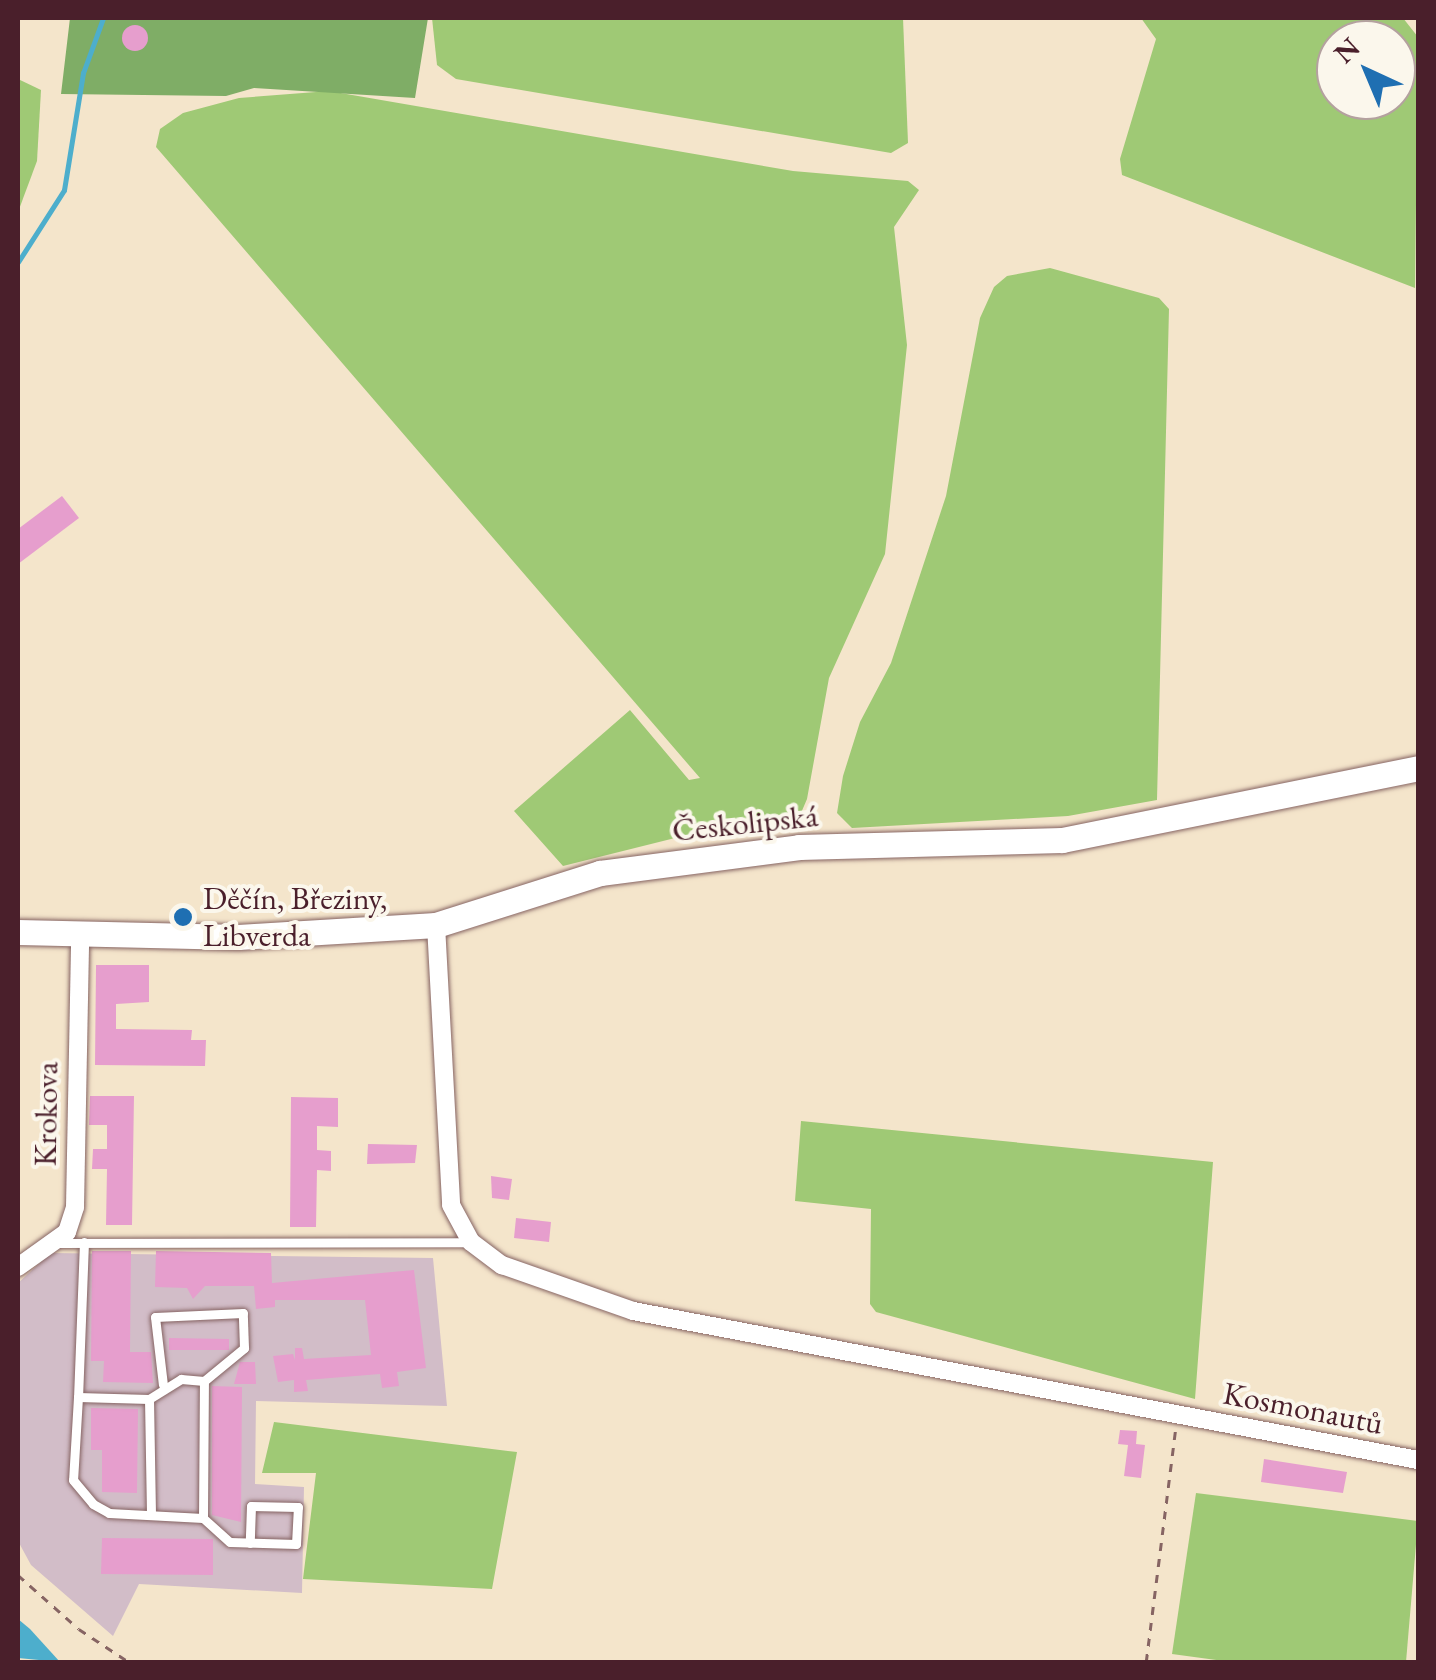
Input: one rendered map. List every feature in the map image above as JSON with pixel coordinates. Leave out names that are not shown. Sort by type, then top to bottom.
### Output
[{"type":"main road","name":"Českolipská","points":[[18,932],[238,937],[436,926],[600,874],[798,847],[1062,840],[1418,768]]},
{"type":"street","points":[[436,926],[444,1162],[451,1205],[472,1242]]},
{"type":"street","name":"Krokova","points":[[55,1243],[67,1232],[75,1207],[80,935]]},
{"type":"street","name":"Kosmonautů","points":[[472,1242],[542,1284],[633,1311],[1418,1460]]},
{"type":"street","points":[[18,1267],[55,1243]]},
{"type":"lane","points":[[84,1242],[73,1480],[109,1513],[204,1518],[230,1542],[296,1544],[298,1508],[251,1506],[250,1542]]},
{"type":"lane","points":[[55,1243],[472,1242]]},
{"type":"lane","points":[[151,1515],[150,1399],[162,1385],[204,1381],[244,1348],[243,1313],[154,1317],[162,1385]]},
{"type":"lane","points":[[204,1381],[204,1518]]},
{"type":"lane","points":[[78,1397],[150,1399]]},
{"type":"path","points":[[1146,1662],[1176,1414]]},
{"type":"path","points":[[18,1575],[78,1629],[129,1662]]},
{"type":"shaded area","points":[[51,1253],[433,1258],[447,1406],[256,1401],[255,1484],[304,1487],[302,1593],[139,1584],[113,1636],[31,1565],[18,1541],[18,1283]]},
{"type":"green space","points":[[70,18],[428,18],[415,98],[254,88],[226,96],[61,94]]},
{"type":"green space","points":[[432,18],[903,18],[908,143],[891,153],[456,79],[437,65]]},
{"type":"green space","points":[[1141,18],[1403,18],[1316,20],[1316,120],[1416,120],[1416,34],[1418,37],[1415,288],[1122,175],[1120,159],[1156,39]]},
{"type":"green space","points":[[18,79],[41,90],[37,161],[18,212]]},
{"type":"green space","points":[[329,91],[793,171],[908,181],[919,190],[894,227],[907,345],[885,554],[829,678],[807,799],[795,827],[683,836],[563,866],[514,811],[630,710],[689,780],[700,778],[156,147],[160,129],[183,113],[239,98]]},
{"type":"green space","points":[[1050,268],[1159,298],[1169,309],[1157,800],[1068,816],[852,828],[837,813],[843,776],[860,722],[891,663],[946,496],[980,318],[994,287],[1007,276]]},
{"type":"green space","points":[[801,1121],[1213,1162],[1195,1399],[876,1312],[870,1304],[871,1209],[795,1201]]},
{"type":"green space","points":[[274,1422],[517,1452],[492,1589],[303,1579],[316,1473],[262,1473]]},
{"type":"green space","points":[[1196,1493],[1418,1521],[1406,1662],[1231,1662],[1172,1654]]},
{"type":"water","points":[[18,1619],[30,1629],[60,1662],[18,1658]]},
{"type":"building","points":[[135,25],[144,29],[148,38],[144,47],[135,51],[126,47],[122,38],[126,29]]},
{"type":"building","points":[[62,496],[79,518],[18,564],[18,529]]},
{"type":"building","points":[[96,965],[149,965],[149,1002],[116,1004],[116,1029],[192,1030],[191,1040],[206,1040],[205,1066],[95,1065]]},
{"type":"building","points":[[90,1096],[134,1096],[132,1225],[106,1225],[107,1169],[92,1169],[93,1149],[107,1149],[107,1125],[89,1125]]},
{"type":"building","points":[[291,1097],[338,1098],[338,1127],[317,1126],[317,1150],[331,1151],[331,1171],[317,1170],[316,1227],[290,1227]]},
{"type":"building","points":[[368,1144],[417,1145],[415,1163],[367,1164]]},
{"type":"building","points":[[491,1176],[512,1179],[509,1200],[492,1198]]},
{"type":"building","points":[[516,1218],[551,1222],[549,1242],[514,1238]]},
{"type":"building","points":[[92,1251],[131,1251],[130,1352],[151,1352],[153,1383],[103,1382],[104,1361],[91,1361]]},
{"type":"building","points":[[156,1251],[271,1253],[272,1283],[414,1270],[426,1368],[397,1372],[399,1386],[382,1388],[380,1374],[306,1380],[308,1391],[294,1392],[294,1380],[278,1382],[273,1356],[293,1354],[295,1360],[295,1348],[302,1348],[304,1359],[371,1355],[365,1300],[275,1300],[275,1307],[256,1309],[254,1286],[205,1286],[193,1299],[187,1288],[155,1287]]},
{"type":"building","points":[[169,1338],[229,1339],[229,1350],[169,1350]]},
{"type":"building","points":[[240,1362],[255,1362],[256,1384],[234,1384]]},
{"type":"building","points":[[212,1386],[242,1387],[241,1522],[212,1515]]},
{"type":"building","points":[[91,1408],[138,1409],[137,1493],[102,1492],[102,1450],[91,1450]]},
{"type":"building","points":[[1120,1430],[1137,1431],[1136,1444],[1145,1445],[1141,1478],[1124,1476],[1128,1445],[1118,1444]]},
{"type":"building","points":[[1264,1459],[1347,1472],[1343,1493],[1261,1482]]},
{"type":"building","points":[[102,1538],[213,1539],[213,1575],[101,1574]]},
{"type":"waterway","points":[[18,262],[64,190],[83,73],[103,18]]},
{"type":"place","name":"Děčín, Březiny, Libverda","points":[[183,917]]}]
